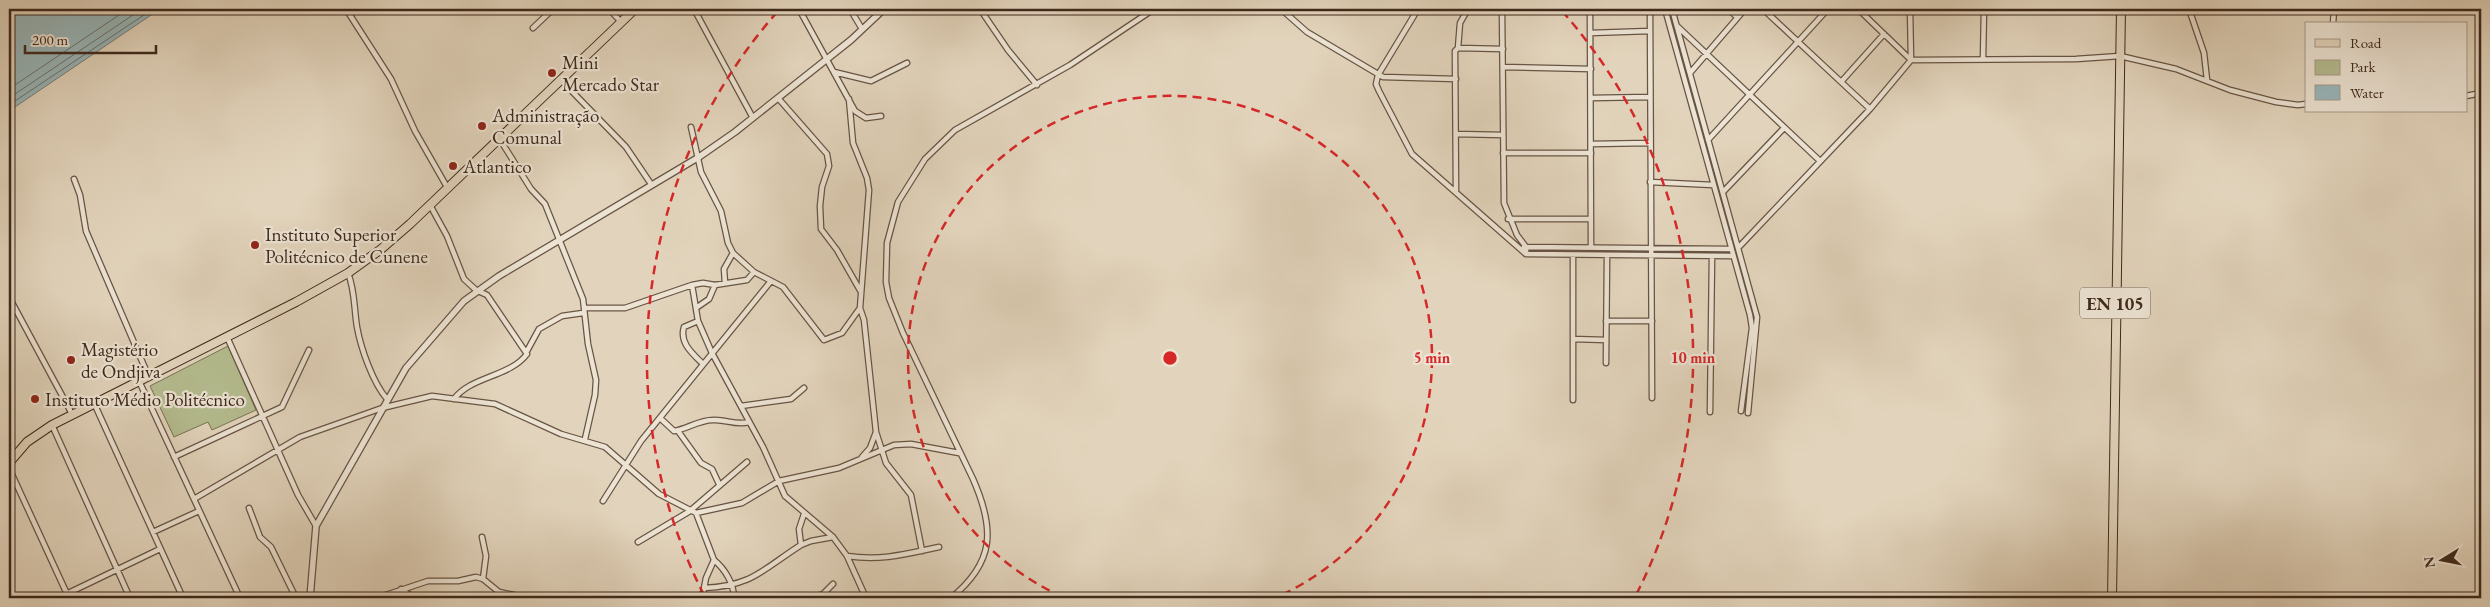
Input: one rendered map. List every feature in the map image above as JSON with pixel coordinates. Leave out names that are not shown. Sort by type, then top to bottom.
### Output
[{"type":"main road","points":[[9,463],[27,442],[52,425],[138,380],[227,337],[348,273],[380,250],[430,205],[635,9]]},
{"type":"main road","name":"EN 105","points":[[2112,598],[2121,9]]},
{"type":"street","points":[[346,9],[392,80],[414,131],[447,187]]},
{"type":"street","points":[[350,13],[357,9]]},
{"type":"street","points":[[533,28],[553,9]]},
{"type":"street","points":[[608,9],[621,22]]},
{"type":"street","points":[[694,9],[753,118]]},
{"type":"street","points":[[799,9],[859,115],[866,118],[882,116]]},
{"type":"street","points":[[850,9],[862,30]]},
{"type":"street","points":[[310,598],[316,526],[387,399],[424,345],[476,290],[559,238],[618,206],[651,184],[698,157],[753,118],[862,30],[884,9]]},
{"type":"street","points":[[980,9],[1008,50],[1037,85]]},
{"type":"street","points":[[951,598],[969,582],[984,560],[987,550],[988,521],[984,504],[903,333],[889,298],[886,263],[891,224],[898,202],[921,164],[943,139],[955,130],[1037,85],[1154,9]]},
{"type":"street","points":[[1281,9],[1307,32],[1378,75],[1383,77],[1456,79]]},
{"type":"street","points":[[1418,9],[1378,75],[1376,84],[1378,91],[1408,148],[1526,254],[1732,256]]},
{"type":"street","points":[[1456,192],[1455,51],[1458,48],[1459,29],[1468,9]]},
{"type":"street","points":[[1502,9],[1504,203],[1508,219],[1526,247],[1526,254]]},
{"type":"street","points":[[1590,9],[1591,247]]},
{"type":"street","points":[[1650,9],[1652,398]]},
{"type":"street","points":[[1665,9],[1752,328],[1741,411]]},
{"type":"street","points":[[1672,9],[1757,317],[1758,327],[1748,413]]},
{"type":"street","points":[[1728,9],[1737,17]]},
{"type":"street","points":[[1690,73],[1745,9]]},
{"type":"street","points":[[1763,9],[1870,109]]},
{"type":"street","points":[[1708,140],[1828,9]]},
{"type":"street","points":[[1858,9],[1911,60],[2076,59],[2120,56],[2176,69],[2230,90],[2276,102],[2305,104]]},
{"type":"street","points":[[1738,248],[1870,109],[1911,60],[1910,9]]},
{"type":"street","points":[[1983,59],[1984,9]]},
{"type":"street","points":[[2189,9],[2204,53],[2207,80]]},
{"type":"street","points":[[2333,22],[2334,9]]},
{"type":"street","points":[[1676,26],[1820,161]]},
{"type":"street","points":[[1590,33],[1650,31]]},
{"type":"street","points":[[1841,82],[1884,34]]},
{"type":"street","points":[[1458,48],[1503,49]]},
{"type":"street","points":[[834,72],[871,81],[907,63]]},
{"type":"street","points":[[1503,67],[1591,69]]},
{"type":"street","points":[[561,80],[626,147],[651,184]]},
{"type":"street","points":[[2468,96],[2481,93]]},
{"type":"street","points":[[1591,98],[1650,97]]},
{"type":"street","points":[[778,98],[827,154],[829,166],[822,187],[820,206],[821,229],[861,292]]},
{"type":"street","points":[[849,99],[853,143],[867,178],[869,190],[860,308],[864,320],[868,369],[876,416],[876,432],[880,450],[886,463],[912,495],[922,551]]},
{"type":"street","points":[[691,127],[702,175],[722,211],[728,243],[733,253],[754,272],[783,287],[824,340],[842,333],[860,308]]},
{"type":"street","points":[[1723,192],[1784,128]]},
{"type":"street","points":[[1456,134],[1503,135]]},
{"type":"street","points":[[499,138],[531,189],[545,204],[579,286],[596,380],[595,395],[585,440]]},
{"type":"street","points":[[1591,144],[1650,143]]},
{"type":"street","points":[[1503,153],[1591,153]]},
{"type":"street","points":[[74,179],[81,200],[86,231],[148,375]]},
{"type":"street","points":[[1650,182],[1713,185]]},
{"type":"street","points":[[430,205],[447,236],[464,279],[476,290],[486,295],[527,351]]},
{"type":"street","points":[[1508,219],[1591,219]]},
{"type":"street","points":[[1520,248],[1730,248]]},
{"type":"street","points":[[725,283],[724,269],[733,253]]},
{"type":"street","points":[[1573,255],[1573,400]]},
{"type":"street","points":[[1606,363],[1607,256]]},
{"type":"street","points":[[1710,412],[1712,256]]},
{"type":"street","points":[[454,399],[464,390],[505,370],[525,356],[539,329],[562,316],[584,310],[625,308],[692,285],[703,283],[715,285],[747,280],[754,272]]},
{"type":"street","points":[[348,273],[353,286],[359,335],[376,384],[387,399]]},
{"type":"street","points":[[603,501],[640,442],[771,282]]},
{"type":"street","points":[[692,285],[698,320],[712,353],[741,406],[785,496],[832,537],[847,556],[866,598]]},
{"type":"street","points":[[696,308],[709,299],[715,285]]},
{"type":"street","points":[[9,296],[72,414]]},
{"type":"street","points":[[698,320],[684,327],[683,337],[687,347],[703,364]]},
{"type":"street","points":[[1606,320],[1652,321]]},
{"type":"street","points":[[227,337],[279,448],[298,495],[316,526]]},
{"type":"street","points":[[1573,339],[1606,340]]},
{"type":"street","points":[[174,457],[264,416],[286,402],[309,350]]},
{"type":"street","points":[[138,380],[240,598]]},
{"type":"street","points":[[741,406],[791,399],[804,388]]},
{"type":"street","points":[[194,499],[300,437],[382,408],[432,396],[502,406],[561,434],[605,447],[659,494],[696,513],[742,503],[779,482],[818,474],[894,445],[911,444],[959,453]]},
{"type":"street","points":[[94,403],[183,598]]},
{"type":"street","points":[[660,418],[674,431],[705,420],[726,421],[736,424],[749,422]]},
{"type":"street","points":[[52,425],[130,598]]},
{"type":"street","points":[[678,431],[697,458],[712,469],[719,484]]},
{"type":"street","points":[[861,458],[870,448],[876,432]]},
{"type":"street","points":[[638,542],[690,510],[747,462]]},
{"type":"street","points":[[9,468],[67,594]]},
{"type":"street","points":[[249,508],[260,537],[271,547],[296,598]]},
{"type":"street","points":[[153,532],[199,511]]},
{"type":"street","points":[[696,513],[714,560],[720,565],[732,586],[734,598]]},
{"type":"street","points":[[801,545],[799,529],[804,514]]},
{"type":"street","points":[[482,537],[486,556],[483,580]]},
{"type":"street","points":[[704,588],[732,586],[762,573],[811,540],[832,537]]},
{"type":"street","points":[[847,556],[880,559],[939,548]]},
{"type":"street","points":[[58,598],[160,549]]},
{"type":"street","points":[[700,597],[714,560]]},
{"type":"street","points":[[377,598],[428,581],[458,581],[476,577],[499,592],[529,598]]},
{"type":"street","points":[[810,598],[823,594],[833,584]]},
{"type":"street","points":[[402,589],[414,598]]},
{"type":"green space","points":[[228,346],[256,410],[212,430],[208,422],[174,437],[150,386]]},
{"type":"water","points":[[9,9],[160,9],[9,111]]},
{"type":"place","name":"Mini Mercado Star","points":[[552,73]]},
{"type":"place","name":"Administração Comunal","points":[[482,126]]},
{"type":"place","name":"Atlantico","points":[[453,166]]},
{"type":"place","name":"Instituto Superior Politécnico de Cunene","points":[[255,245]]},
{"type":"place","name":"Magistério de Ondjiva","points":[[71,360]]},
{"type":"place","name":"Instituto Médio Politécnico","points":[[35,399]]}]
